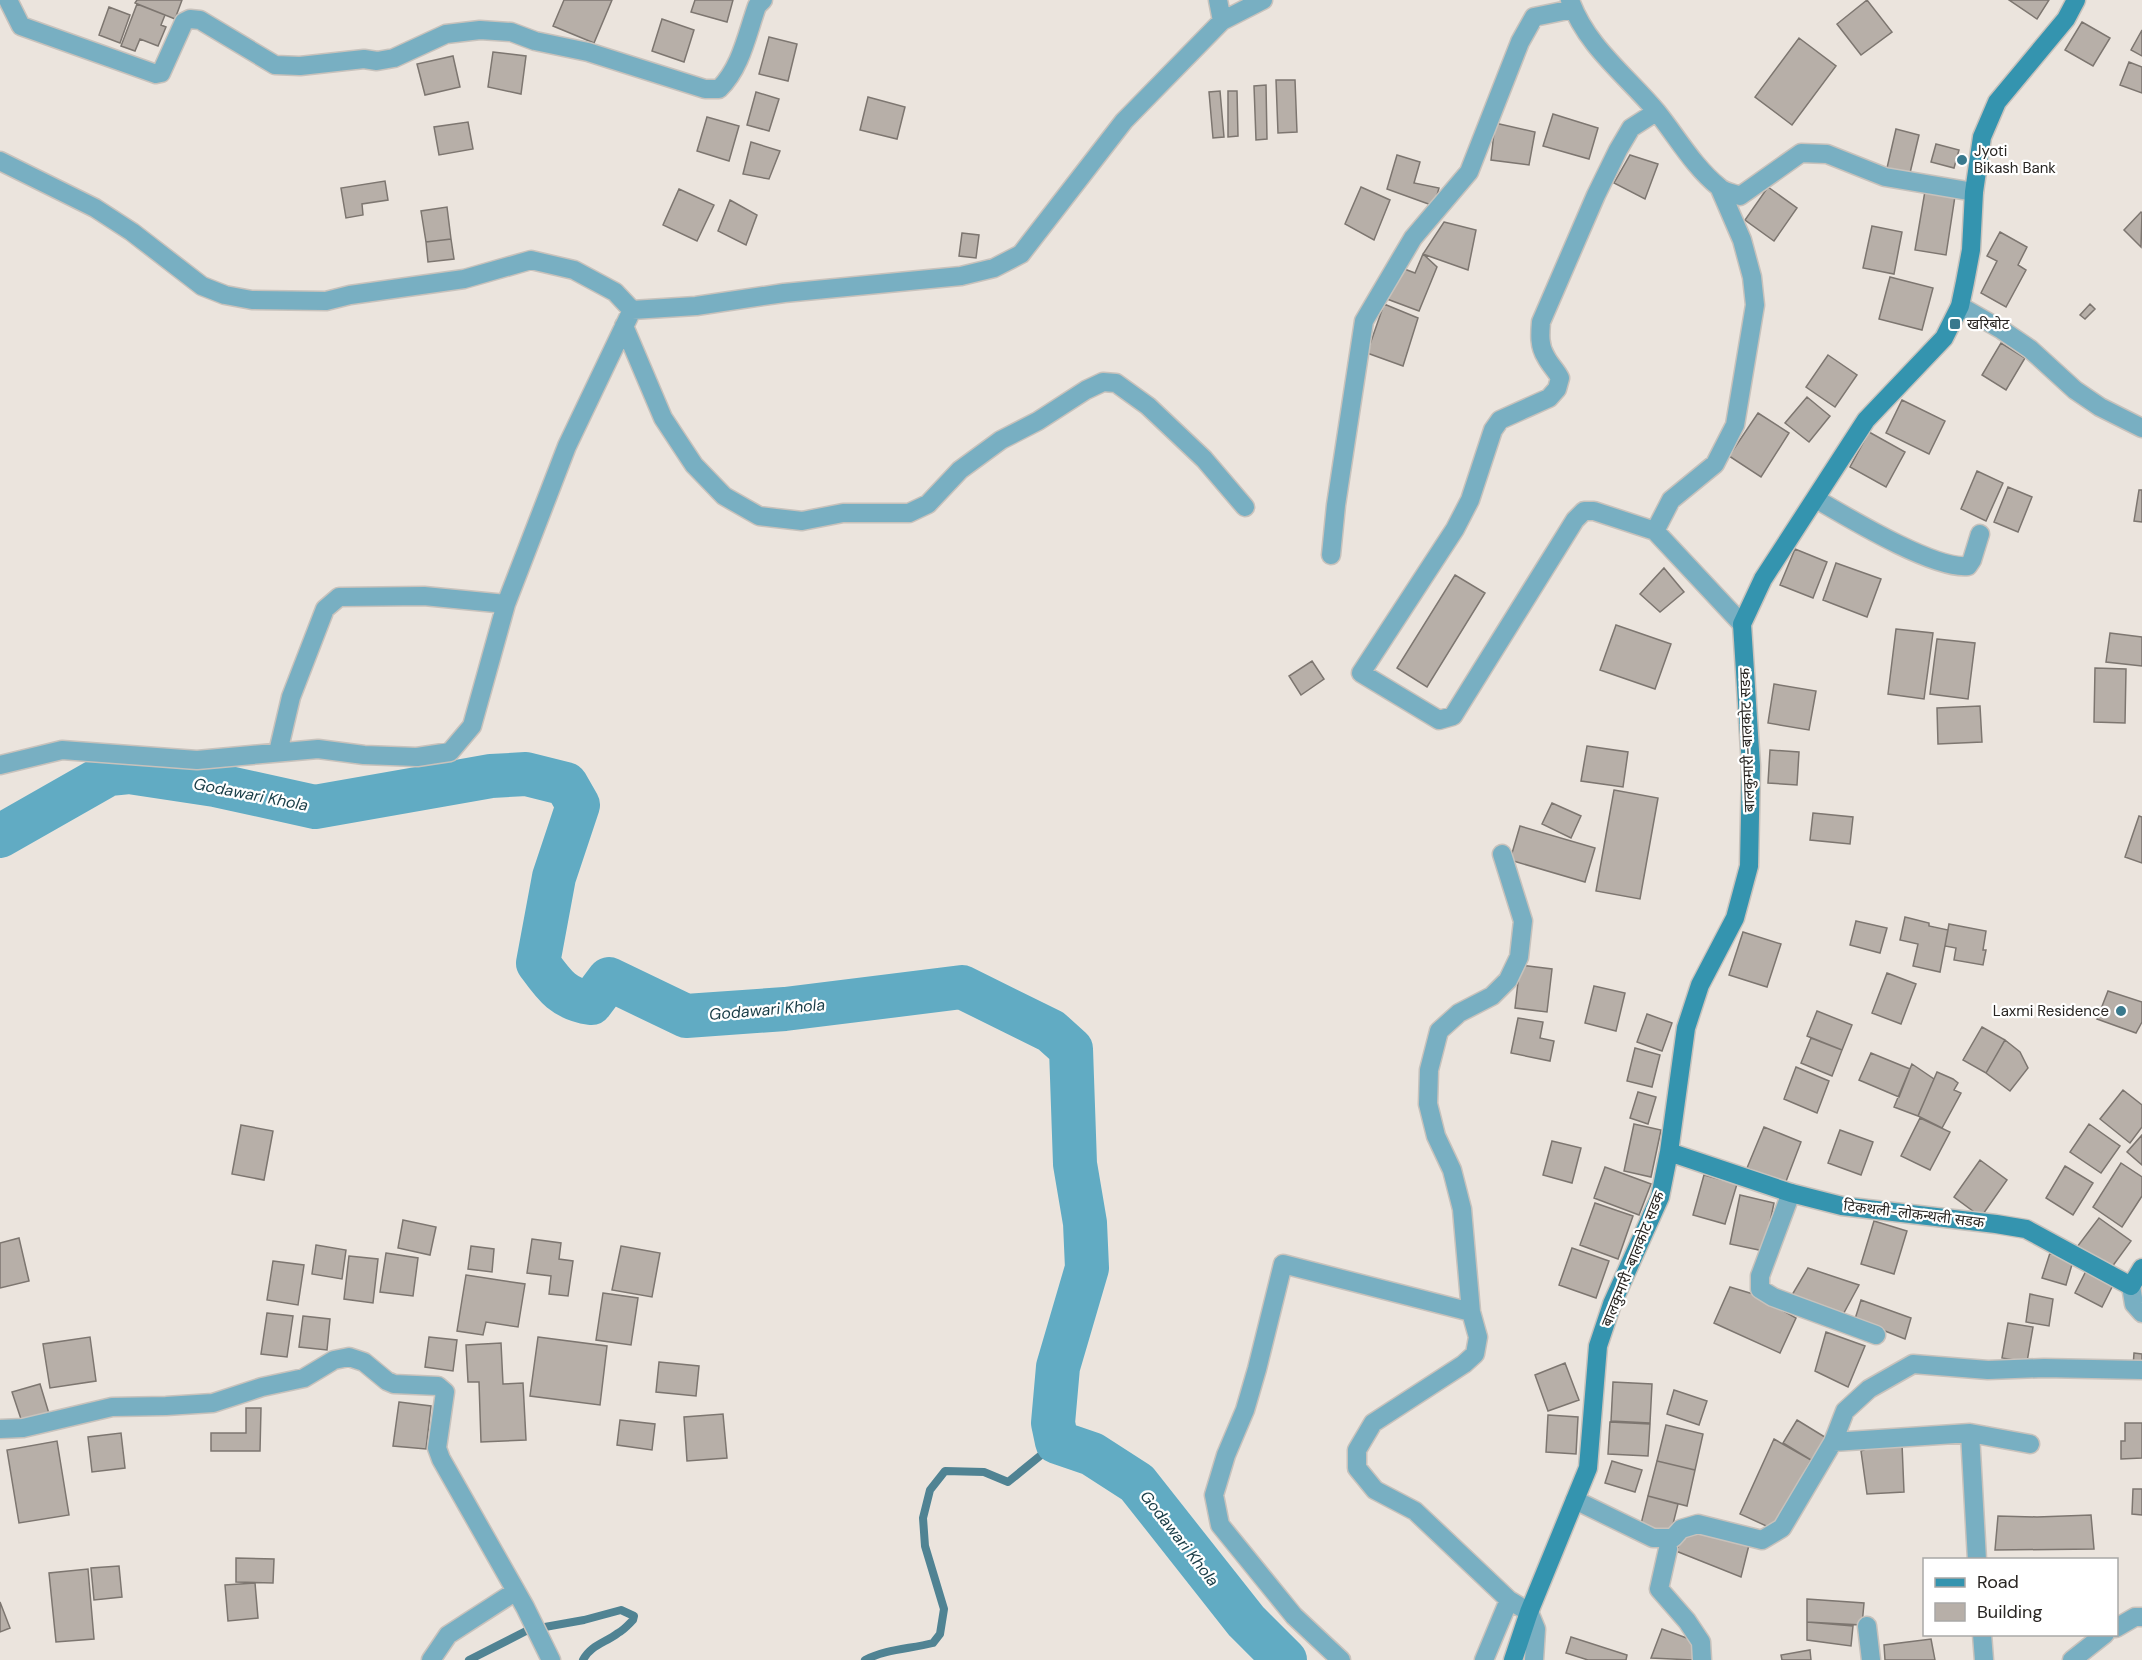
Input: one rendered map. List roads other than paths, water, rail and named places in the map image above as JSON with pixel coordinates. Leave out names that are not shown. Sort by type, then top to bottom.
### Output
[{"type":"street","points":[[8,0],[21,26],[156,74],[161,73],[184,22],[190,19],[200,20],[275,65],[300,66],[364,59],[377,61],[394,57],[446,34],[480,30],[511,32],[535,41],[588,52],[705,89],[719,89],[728,80],[737,65],[758,6],[763,0]]},
{"type":"street","points":[[1218,0],[1222,21]]},
{"type":"street","points":[[628,318],[784,293],[961,276],[994,268],[1021,254],[1124,121],[1222,21],[1263,0]]},
{"type":"street","name":"बालकुमारी-बालकोट सडक","points":[[1516,1654],[1529,1612],[1588,1468],[1598,1346],[1612,1304],[1660,1197],[1669,1152],[1686,1028],[1700,985],[1735,918],[1749,866],[1751,766],[1742,624],[1763,579],[1866,420],[1944,338],[1960,306],[1971,250],[1974,192],[1982,137],[1997,102],[2066,19],[2076,0]]},
{"type":"street","points":[[1331,555],[1336,505],[1364,321],[1413,238],[1469,172],[1520,42],[1534,17],[1571,5],[1599,51],[1656,112],[1706,175],[1720,189],[1742,240],[1752,277],[1755,305],[1735,425],[1715,464],[1671,500],[1654,531]]},
{"type":"street","points":[[1656,112],[1631,129],[1618,150],[1541,322],[1539,340],[1546,358],[1556,368],[1560,378],[1557,389],[1549,398],[1500,420],[1496,425],[1470,500],[1455,529],[1361,673],[1439,720],[1453,716],[1575,520],[1584,511],[1594,510],[1654,531],[1742,624]]},
{"type":"street","points":[[1720,189],[1740,196],[1800,153],[1827,154],[1885,177],[1974,192]]},
{"type":"street","points":[[0,161],[95,208],[132,232],[201,286],[225,295],[252,300],[326,301],[350,295],[464,279],[531,261],[574,270],[615,292],[628,318],[663,418],[694,465],[724,496],[759,516],[802,521],[843,513],[909,513],[928,504],[960,470],[1001,440],[1103,382],[1116,382],[1148,406],[1204,459],[1245,507]]},
{"type":"street","points":[[1960,306],[2030,349],[2075,390],[2100,407],[2142,428]]},
{"type":"street","points":[[0,765],[62,750],[197,760],[318,749],[364,755],[417,757],[450,752],[471,726],[506,604],[567,446],[628,318]]},
{"type":"street","points":[[1816,498],[1867,528],[1924,555],[1957,567],[1968,566],[1980,534]]},
{"type":"street","points":[[278,752],[291,697],[325,609],[339,597],[424,596],[506,604]]},
{"type":"street","points":[[1502,854],[1523,921],[1519,957],[1508,980],[1492,996],[1459,1012],[1439,1031],[1429,1070],[1428,1104],[1436,1137],[1452,1170],[1462,1209],[1471,1312],[1478,1337],[1475,1354],[1464,1364],[1373,1423],[1357,1450],[1357,1468],[1375,1490],[1415,1511],[1509,1600],[1529,1612],[1536,1629],[1534,1660]]},
{"type":"street","name":"टिकथली-लोकन्थली सडक","points":[[1669,1152],[1791,1193],[1842,1206],[2026,1229],[2131,1286]]},
{"type":"street","points":[[1791,1193],[1760,1276],[1760,1289],[1773,1297],[1876,1335]]},
{"type":"street","points":[[1341,1660],[1294,1616],[1220,1525],[1214,1496],[1226,1455],[1245,1410],[1283,1264],[1471,1312]]},
{"type":"street","points":[[2142,1268],[2131,1286],[2134,1304],[2142,1313]]},
{"type":"street","points":[[0,1429],[23,1428],[112,1407],[213,1403],[262,1387],[304,1378],[334,1360],[349,1357],[364,1362],[394,1384],[438,1386],[445,1392],[437,1448],[441,1459],[520,1599],[547,1652]]},
{"type":"street","points":[[1575,1500],[1653,1538],[1673,1538],[1681,1529],[1698,1524],[1762,1540],[1782,1528],[1833,1442],[1845,1411],[1869,1389],[1913,1364],[1988,1370],[2044,1368],[2142,1370]]},
{"type":"street","points":[[1833,1442],[1970,1433],[2030,1444]]},
{"type":"street","points":[[1970,1433],[1977,1558]]},
{"type":"street","points":[[1668,1549],[1659,1589],[1682,1614],[1701,1642],[1701,1660]]},
{"type":"street","points":[[431,1660],[448,1635],[520,1599]]},
{"type":"street","points":[[1484,1660],[1509,1600]]},
{"type":"street","points":[[2118,1627],[2135,1617],[2142,1617]]},
{"type":"street","points":[[1868,1626],[1871,1660]]},
{"type":"street","points":[[1982,1636],[1984,1660]]},
{"type":"street","points":[[2072,1660],[2104,1636]]},
{"type":"waterway","name":"Godawari Khola","points":[[0,836],[109,774],[129,772],[215,785],[315,807],[491,776],[526,774],[566,784],[578,805],[554,877],[538,963],[554,984],[573,998],[591,1003],[609,979],[686,1016],[785,1009],[962,987],[1051,1031],[1071,1049],[1075,1164],[1085,1223],[1087,1268],[1058,1367],[1053,1423],[1057,1442],[1092,1454],[1137,1483],[1246,1621],[1285,1660]]},
{"type":"waterway","points":[[865,1660],[890,1651],[933,1643],[940,1634],[944,1609],[925,1546],[923,1518],[930,1490],[945,1471],[984,1472],[1008,1482],[1057,1442]]},
{"type":"waterway","points":[[469,1660],[528,1630],[584,1620],[621,1610],[634,1616],[624,1629],[594,1648],[583,1660]]},
{"type":"place","name":"Jyoti Bikash Bank","points":[[1962,160]]},
{"type":"place","name":"खरिबोट","points":[[1955,324]]},
{"type":"place","name":"Laxmi Residence","points":[[2121,1011]]}]
